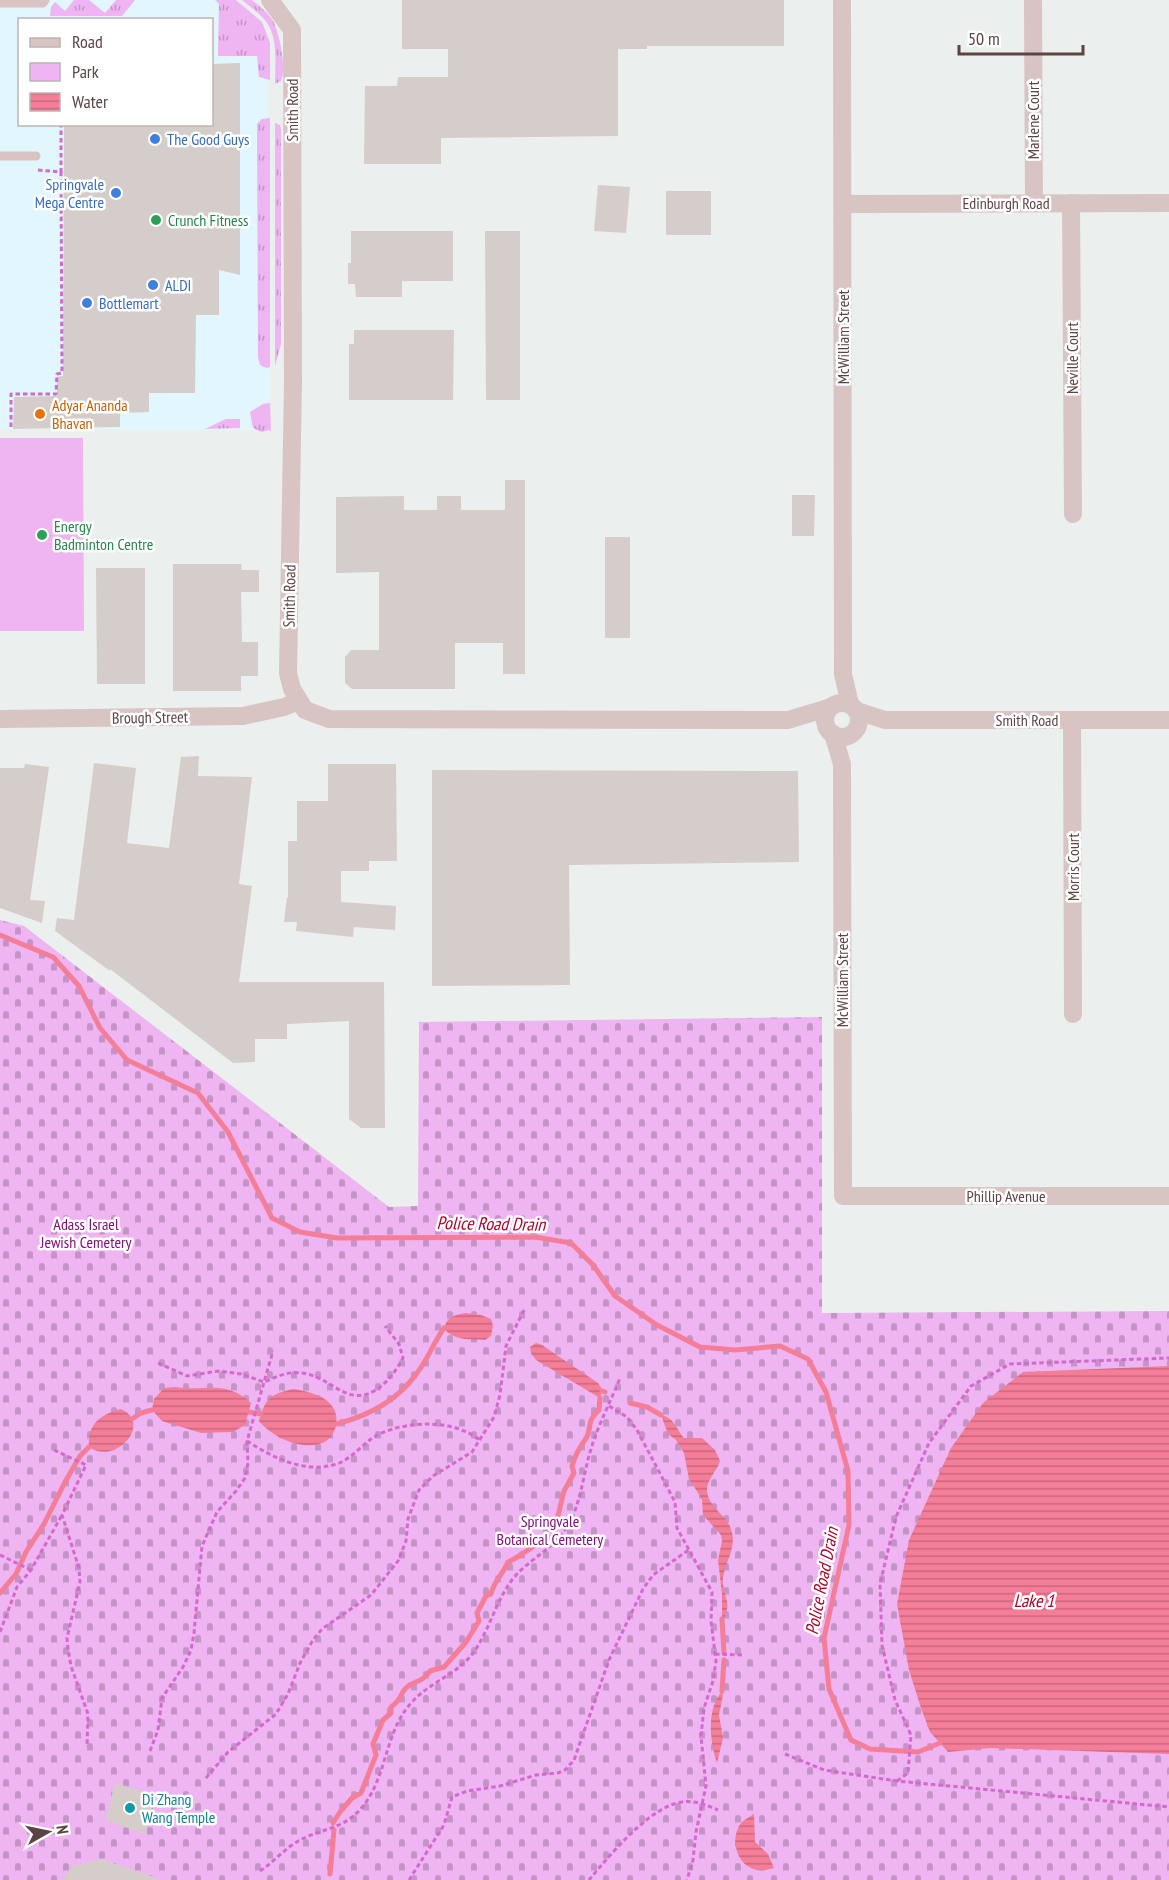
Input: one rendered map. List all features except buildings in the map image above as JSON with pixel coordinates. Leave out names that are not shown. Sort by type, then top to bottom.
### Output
[{"type":"street","name":"Smith Road","points":[[270,0],[292,30],[293,381],[288,673],[298,701]]},
{"type":"street","name":"McWilliam Street","points":[[842,0],[843,707]]},
{"type":"street","name":"Marlene Court","points":[[1033,0],[1034,203]]},
{"type":"street","name":"Neville Court","points":[[1071,203],[1073,514]]},
{"type":"street","name":"Edinburgh Road","points":[[843,204],[1169,203]]},
{"type":"street","name":"Brough Street","points":[[0,719],[243,716],[284,707],[298,701]]},
{"type":"street","points":[[298,701],[305,710],[329,718],[788,720],[843,707]]},
{"type":"street","name":"Smith Road","points":[[843,707],[885,720],[1169,720]]},
{"type":"street","points":[[788,720],[842,737],[854,732],[860,720],[843,707]]},
{"type":"street","points":[[832,734],[828,730],[825,714],[843,707]]},
{"type":"street","name":"Smith Road","points":[[854,732],[885,720]]},
{"type":"street","name":"Morris Court","points":[[1072,720],[1073,1014]]},
{"type":"street","name":"McWilliam Street","points":[[842,764],[854,732]]},
{"type":"street","name":"McWilliam Street","points":[[832,734],[842,764],[843,1196]]},
{"type":"street","name":"Phillip Avenue","points":[[843,1196],[1169,1196]]},
{"type":"lane","points":[[0,3],[43,3],[45,0]]},
{"type":"lane","points":[[0,156],[36,156]]},
{"type":"path","points":[[11,428],[11,394],[56,394],[57,374],[62,373],[59,172],[61,126]]},
{"type":"path","points":[[206,1778],[228,1752],[276,1714],[309,1648],[322,1629],[371,1595],[398,1561],[406,1541],[408,1519],[418,1490],[433,1476],[472,1452],[494,1417],[502,1387],[506,1346],[524,1310]]},
{"type":"path","points":[[158,1363],[187,1376],[219,1371],[241,1374],[264,1382],[286,1373],[299,1372],[315,1376],[353,1395],[366,1394],[379,1387],[394,1374],[403,1358],[399,1344],[385,1326]]},
{"type":"path","points":[[150,1751],[158,1730],[159,1706],[162,1698],[183,1667],[191,1650],[202,1546],[217,1512],[245,1478],[248,1464],[247,1441],[273,1351]]},
{"type":"path","points":[[897,1781],[908,1773],[911,1735],[896,1700],[882,1645],[880,1584],[896,1517],[929,1443],[971,1386],[1010,1364],[1169,1358]]},
{"type":"path","points":[[260,1871],[292,1845],[342,1825],[368,1801],[377,1783],[389,1741],[400,1717],[413,1700],[457,1669],[473,1653],[507,1586],[520,1571],[558,1540],[568,1525],[590,1450],[620,1378]]},
{"type":"path","points":[[609,1406],[627,1417],[637,1430],[675,1502],[678,1528],[712,1592],[711,1621],[715,1668],[702,1722],[702,1749],[706,1775],[693,1860],[687,1880]]},
{"type":"path","points":[[247,1441],[267,1454],[290,1463],[313,1466],[333,1465],[346,1460],[374,1437],[392,1430],[414,1426],[452,1427],[465,1431],[480,1440]]},
{"type":"path","points":[[0,1632],[17,1587],[31,1570],[63,1515],[86,1465],[54,1450]]},
{"type":"path","points":[[63,1515],[79,1568],[80,1582],[67,1638],[71,1666],[88,1714],[87,1747]]},
{"type":"path","points":[[409,1880],[444,1825],[452,1797],[467,1791],[500,1786],[536,1775],[566,1770],[574,1760],[609,1660],[643,1589],[653,1575],[690,1549]]},
{"type":"path","points":[[0,1555],[31,1570]]},
{"type":"path","points":[[715,1654],[744,1655]]},
{"type":"path","points":[[785,1754],[824,1770],[897,1781],[1169,1807]]},
{"type":"path","points":[[589,1880],[618,1846],[639,1826],[666,1807],[685,1801],[703,1804],[718,1810]]},
{"type":"shaded area","points":[[0,0],[237,0],[262,22],[268,46],[270,430],[0,429]]},
{"type":"green space","points":[[74,0],[89,0],[105,13],[116,0],[135,0],[122,16],[50,16],[51,7],[55,2],[65,11]]},
{"type":"green space","points":[[215,0],[236,0],[262,22],[270,43],[270,80],[259,77],[257,56],[218,56],[219,4]]},
{"type":"green space","points":[[242,0],[252,0],[273,21],[280,40],[283,65],[280,82],[275,84],[275,50],[269,26]]},
{"type":"green space","points":[[270,118],[270,367],[267,368],[260,365],[258,357],[257,124],[262,119]]},
{"type":"green space","points":[[275,123],[280,125],[281,130],[281,344],[275,366]]},
{"type":"green space","points":[[270,403],[271,432],[269,430],[262,432],[253,428],[250,412],[263,404]]},
{"type":"green space","points":[[226,419],[240,419],[240,428],[205,429]]},
{"type":"green space","name":"Energy Badminton Centre","points":[[0,438],[83,438],[84,631],[0,631]]},
{"type":"green space","name":"Springvale Botanical Cemetery","points":[[0,920],[24,926],[389,1207],[418,1206],[419,1022],[822,1017],[822,1313],[1169,1311],[1169,1880],[0,1880]]},
{"type":"water","points":[[465,1313],[491,1319],[493,1326],[491,1336],[485,1340],[468,1339],[447,1332],[444,1328],[449,1319]]},
{"type":"water","points":[[536,1343],[598,1383],[602,1389],[600,1398],[536,1360],[530,1347]]},
{"type":"water","name":"Lake 1","points":[[1169,1366],[1169,1754],[990,1748],[948,1752],[930,1732],[921,1708],[909,1670],[897,1604],[909,1540],[951,1448],[983,1403],[1023,1372]]},
{"type":"water","points":[[164,1388],[223,1389],[242,1396],[251,1403],[245,1425],[233,1432],[201,1433],[162,1421],[152,1410],[154,1399]]},
{"type":"water","points":[[293,1389],[324,1398],[334,1409],[336,1426],[325,1442],[314,1445],[296,1444],[279,1437],[259,1421],[270,1399],[279,1393]]},
{"type":"water","points":[[121,1409],[130,1415],[133,1424],[132,1432],[127,1440],[110,1451],[99,1451],[89,1447],[90,1432],[97,1421]]},
{"type":"water","points":[[661,1415],[672,1421],[684,1438],[702,1438],[715,1450],[720,1461],[707,1490],[711,1502],[727,1521],[733,1539],[723,1578],[727,1607],[722,1619],[718,1560],[721,1535],[703,1515],[702,1499],[689,1479],[684,1453],[676,1440],[668,1434]]},
{"type":"water","points":[[722,1691],[719,1715],[723,1738],[717,1763],[711,1726],[713,1707]]},
{"type":"water","points":[[754,1814],[755,1842],[768,1854],[774,1868],[754,1869],[746,1865],[738,1854],[735,1841],[738,1828],[743,1821]]},
{"type":"waterway","name":"Police Road Drain","points":[[0,935],[53,957],[79,986],[100,1028],[127,1060],[198,1093],[228,1132],[272,1218],[300,1232],[337,1238],[535,1237],[571,1243],[593,1265],[615,1296],[657,1325],[700,1347],[735,1350],[780,1346],[808,1359],[826,1392],[848,1471],[849,1525],[824,1638],[829,1689],[851,1740],[870,1749],[918,1752],[940,1743]]},
{"type":"waterway","points":[[336,1424],[381,1406],[401,1391],[421,1368],[444,1328]]},
{"type":"waterway","points":[[333,1823],[352,1798],[361,1793],[376,1755],[373,1744],[383,1720],[391,1713],[391,1707],[406,1688],[424,1678],[430,1671],[444,1667],[466,1642],[479,1621],[477,1613],[486,1596],[491,1594],[508,1562],[553,1536],[564,1491],[574,1473],[573,1462],[587,1436],[592,1418],[599,1410],[600,1398]]},
{"type":"waterway","points":[[630,1403],[647,1407],[661,1415]]},
{"type":"waterway","points":[[132,1419],[152,1410]]},
{"type":"waterway","points":[[249,1412],[261,1414]]},
{"type":"waterway","points":[[0,1593],[16,1574],[65,1482],[80,1456],[89,1447]]},
{"type":"waterway","points":[[722,1619],[724,1653]]},
{"type":"waterway","points":[[722,1691],[724,1660]]},
{"type":"waterway","points":[[330,1874],[334,1830]]},
{"type":"place","name":"The Good Guys","points":[[155,139]]},
{"type":"place","name":"Springvale Mega Centre","points":[[116,193]]},
{"type":"place","name":"Crunch Fitness","points":[[156,220]]},
{"type":"place","name":"ALDI","points":[[153,285]]},
{"type":"place","name":"Bottlemart","points":[[87,303]]},
{"type":"place","name":"Adyar Ananda Bhavan","points":[[40,414]]},
{"type":"place","name":"Energy Badminton Centre","points":[[42,535]]},
{"type":"place","name":"Di Zhang Wang Temple","points":[[130,1808]]},
{"type":"park label","name":"Adass Israel Jewish Cemetery","points":[[86,1233]]}]
